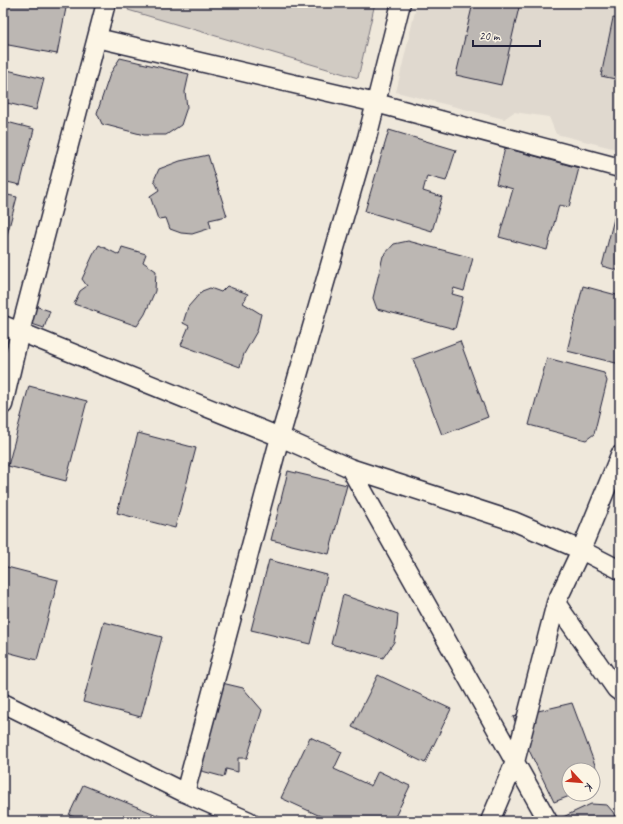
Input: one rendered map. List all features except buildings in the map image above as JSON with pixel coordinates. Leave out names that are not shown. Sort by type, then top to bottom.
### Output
[{"type":"street","points":[[3,405],[20,332],[106,3]]},
{"type":"street","points":[[185,793],[280,437],[376,104],[401,3]]},
{"type":"street","points":[[97,38],[376,104],[620,168]]},
{"type":"street","points":[[3,325],[280,437],[350,468],[513,521],[581,550],[620,570]]},
{"type":"street","points":[[490,821],[515,762],[556,603],[581,550],[620,455]]},
{"type":"street","points":[[350,468],[548,821]]},
{"type":"street","points":[[556,603],[616,689],[620,692]]},
{"type":"street","points":[[3,703],[185,793],[249,821]]},
{"type":"shaded area","points":[[130,3],[375,3],[358,78],[128,10]]},
{"type":"shaded area","points":[[417,3],[620,3],[620,150],[556,134],[549,117],[514,112],[504,119],[396,92]]}]
